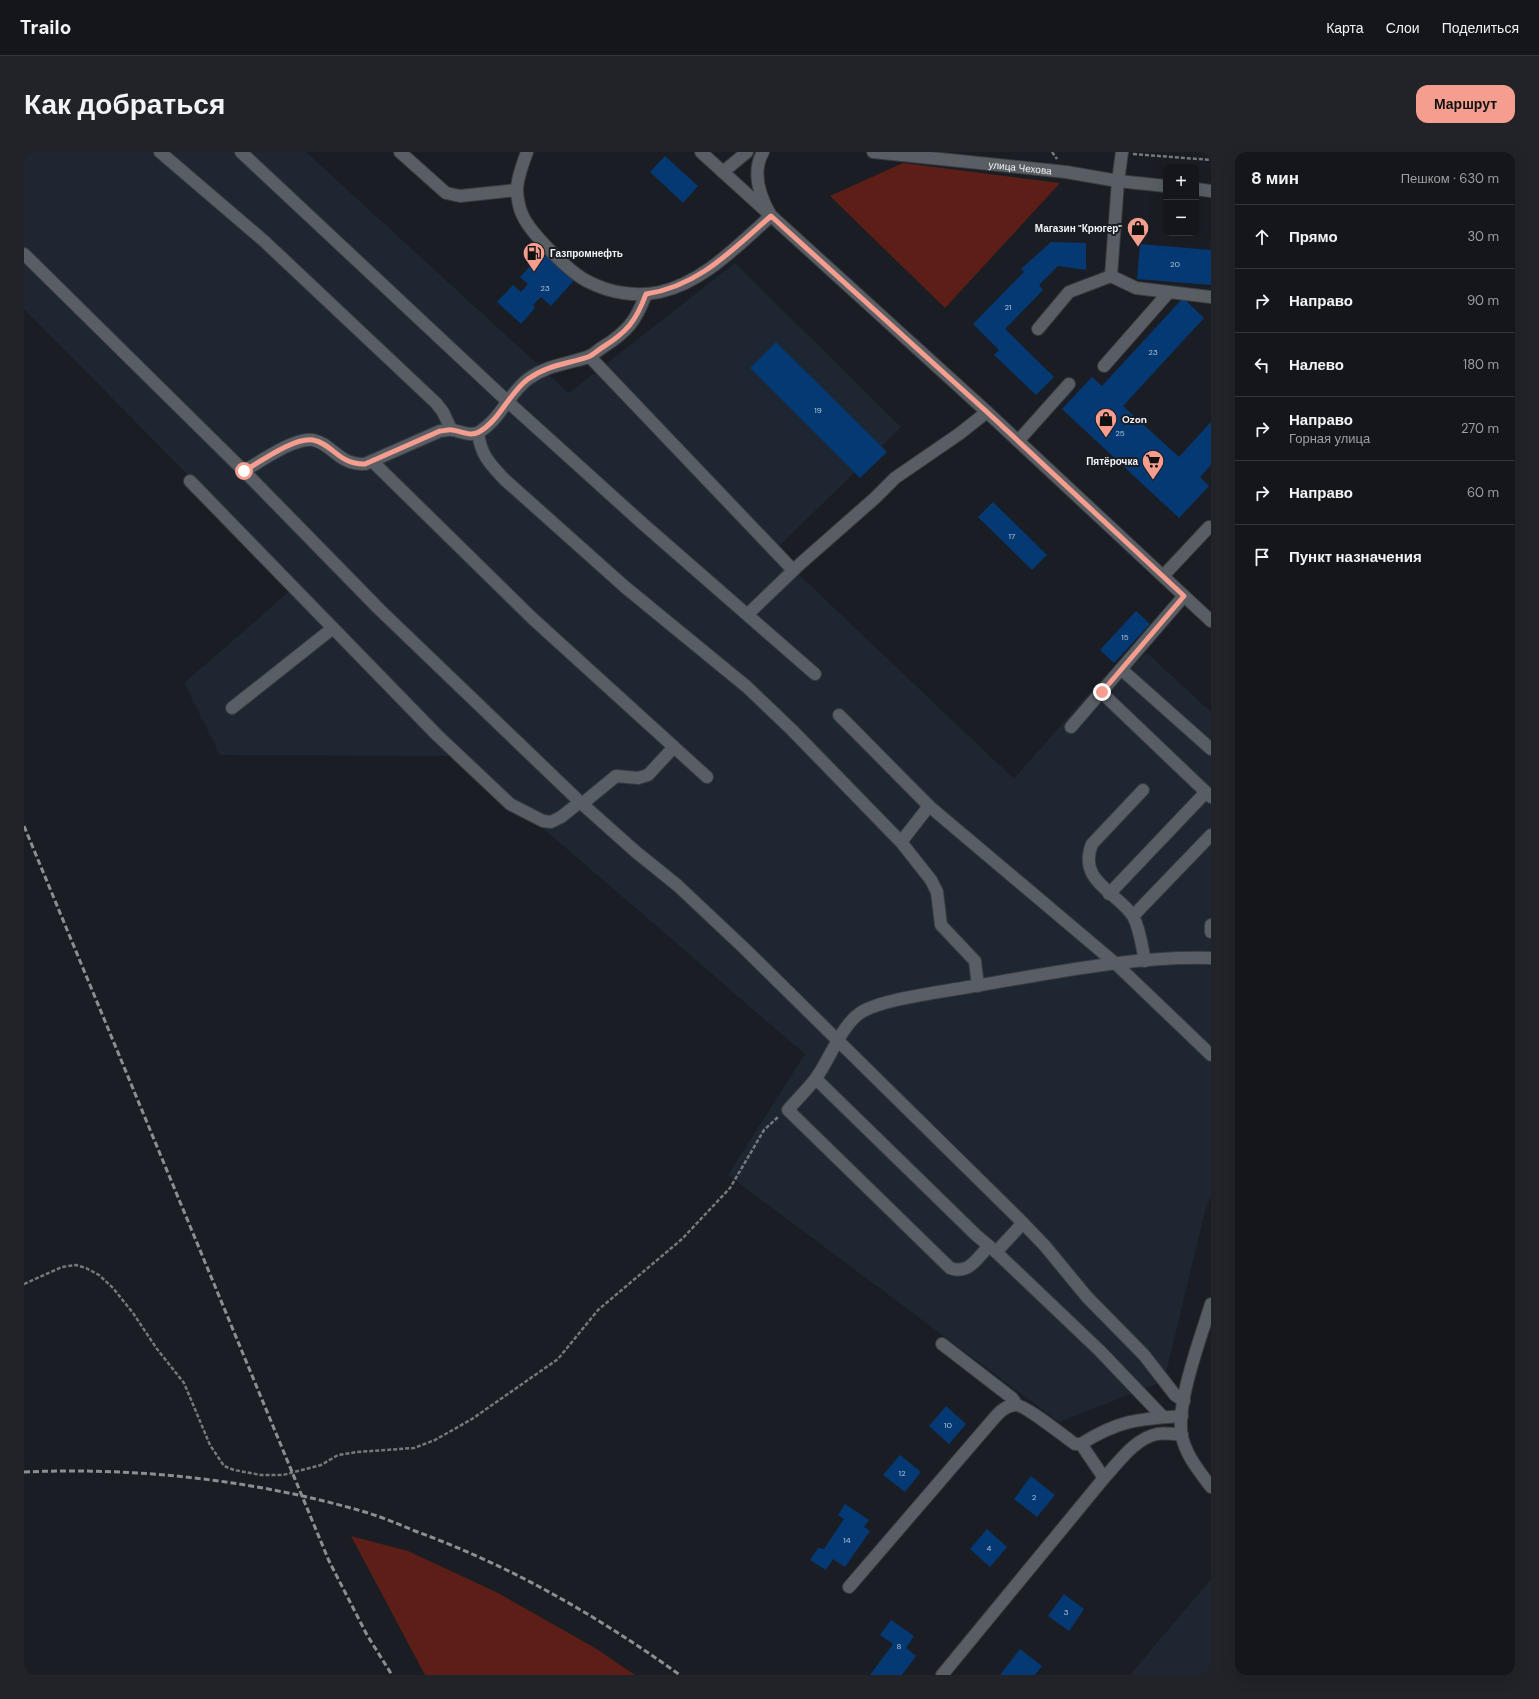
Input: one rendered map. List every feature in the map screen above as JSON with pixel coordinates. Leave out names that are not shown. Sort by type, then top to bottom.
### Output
[{"type":"street","points":[[160,152],[264,241],[436,404],[443,412],[451,429]]},
{"type":"street","points":[[241,152],[507,401],[642,523],[815,674]]},
{"type":"street","points":[[400,152],[446,193],[460,196],[517,190]]},
{"type":"street","points":[[527,152],[517,190],[522,214],[547,247],[580,278],[606,289],[626,294],[646,294],[661,292],[676,286],[712,267],[771,216]]},
{"type":"street","points":[[701,152],[987,412],[1211,621]]},
{"type":"street","points":[[723,172],[747,152]]},
{"type":"street","points":[[763,152],[758,164],[757,179],[761,198],[771,216]]},
{"type":"street","name":"улица Чехова","points":[[873,152],[1066,172],[1118,181],[1163,186]]},
{"type":"street","points":[[1111,276],[1118,181],[1122,152]]},
{"type":"street","points":[[1199,189],[1211,191]]},
{"type":"street","points":[[24,254],[244,471],[380,610],[581,803],[636,852],[677,885],[745,949],[1023,1223],[1045,1246],[1086,1297],[1144,1355],[1175,1395],[1184,1401]]},
{"type":"street","points":[[1038,329],[1069,292],[1111,276],[1136,288],[1211,297]]},
{"type":"street","points":[[1104,366],[1169,292]]},
{"type":"street","points":[[244,471],[279,450],[301,441],[313,440],[343,460],[356,464],[365,464],[440,431],[451,429],[463,434],[478,433],[488,424],[517,388],[539,372],[550,366],[589,356],[618,337],[631,326],[639,313],[646,294]]},
{"type":"street","points":[[589,356],[793,570]]},
{"type":"street","points":[[1018,441],[1069,384]]},
{"type":"street","points":[[748,614],[793,570],[900,473],[959,434],[987,412]]},
{"type":"street","points":[[478,433],[480,449],[504,479],[625,587],[747,687],[792,730],[901,842],[931,880],[937,892],[942,925],[975,961],[978,986]]},
{"type":"street","points":[[372,461],[532,618],[707,777]]},
{"type":"street","points":[[190,481],[437,735],[510,804],[543,821],[551,822],[581,803],[616,776],[638,778],[648,774],[674,747]]},
{"type":"street","points":[[1163,576],[1209,527]]},
{"type":"street","points":[[1071,726],[1184,596]]},
{"type":"street","points":[[232,708],[333,628]]},
{"type":"street","points":[[1121,669],[1211,749]]},
{"type":"street","points":[[1102,692],[1208,795],[1110,894]]},
{"type":"street","points":[[839,715],[928,806],[1115,963],[1211,1055]]},
{"type":"street","points":[[1143,790],[1092,844],[1088,852],[1090,868],[1094,876],[1133,916],[1139,932],[1145,961]]},
{"type":"street","points":[[901,842],[928,806]]},
{"type":"street","points":[[1133,916],[1211,835]]},
{"type":"street","points":[[1211,925],[1211,932]]},
{"type":"street","points":[[1023,1223],[967,1269],[958,1272],[950,1268],[788,1110],[816,1079],[852,1020],[867,1010],[907,998],[1115,963],[1211,958]]},
{"type":"street","points":[[816,1079],[1100,1352],[1163,1417]]},
{"type":"street","points":[[1211,1304],[1184,1401],[1182,1416],[1182,1435],[1187,1450],[1194,1466],[1211,1487]]},
{"type":"street","points":[[942,1344],[1012,1398],[1016,1404],[1026,1409],[1075,1444],[1081,1444],[1124,1422],[1182,1416]]},
{"type":"street","points":[[849,1587],[1000,1412],[1006,1407],[1016,1404]]},
{"type":"street","points":[[942,1675],[1104,1478],[1131,1449],[1144,1439],[1157,1434],[1182,1435]]},
{"type":"street","points":[[1081,1444],[1104,1478]]},
{"type":"path","points":[[1122,152],[1211,160]]},
{"type":"path","points":[[24,1284],[62,1267],[76,1265],[86,1268],[99,1275],[113,1288],[133,1313],[157,1349],[184,1383],[210,1445],[224,1466],[234,1470],[262,1475],[283,1475],[321,1465],[338,1455],[357,1452],[414,1448],[435,1440],[472,1418],[558,1359],[598,1310],[682,1239],[730,1188],[764,1130],[788,1110]]},
{"type":"shaded area","points":[[24,152],[306,152],[569,393],[735,263],[901,427],[774,551],[1014,779],[1101,679],[1147,653],[1211,712],[1211,1196],[1205,1211],[1164,1381],[1059,1422],[728,1175],[805,1054],[459,756],[220,755],[184,683],[297,585],[24,309]]},
{"type":"shaded area","points":[[903,163],[1060,183],[945,308],[830,196]]},
{"type":"shaded area","points":[[351,1536],[408,1551],[498,1593],[595,1648],[635,1675],[425,1675]]},
{"type":"shaded area","points":[[1211,1579],[1211,1675],[1130,1675]]},
{"type":"building","points":[[665,156],[698,186],[683,203],[650,172]]},
{"type":"building","points":[[1051,242],[1086,243],[1086,270],[1058,266],[1039,285],[1043,290],[1005,329],[1054,377],[1036,395],[994,355],[999,350],[973,324],[1024,272],[1021,269]]},
{"type":"building","points":[[1140,244],[1211,250],[1211,285],[1137,279]]},
{"type":"building","points":[[546,249],[577,277],[551,306],[541,297],[533,305],[535,308],[521,324],[497,302],[513,285],[521,292],[528,284],[520,277]]},
{"type":"building","points":[[1183,298],[1204,318],[1123,406],[1179,457],[1211,422],[1211,465],[1200,477],[1209,486],[1179,518],[1062,409],[1092,377],[1102,386]]},
{"type":"building","points":[[776,342],[887,452],[860,478],[750,368]]},
{"type":"building","points":[[993,502],[1047,555],[1032,570],[978,517]]},
{"type":"building","points":[[1136,611],[1150,624],[1114,663],[1100,650]]},
{"type":"building","points":[[946,1406],[966,1424],[949,1444],[929,1426]]},
{"type":"building","points":[[900,1455],[921,1472],[905,1492],[883,1475]]},
{"type":"building","points":[[1031,1476],[1055,1495],[1037,1517],[1014,1499]]},
{"type":"building","points":[[845,1504],[869,1520],[864,1527],[870,1531],[845,1567],[833,1559],[826,1570],[810,1560],[818,1548],[824,1549],[844,1519],[838,1515]]},
{"type":"building","points":[[987,1529],[1007,1547],[990,1567],[970,1549]]},
{"type":"building","points":[[1064,1594],[1084,1609],[1069,1631],[1048,1616]]},
{"type":"building","points":[[891,1620],[914,1636],[906,1648],[916,1656],[902,1675],[870,1675],[893,1644],[880,1635]]},
{"type":"building","points":[[1020,1649],[1042,1666],[1035,1675],[1000,1675]]},
{"type":"railway","points":[[24,826],[329,1561],[367,1635],[392,1675]]},
{"type":"railway","points":[[24,1472],[110,1472],[196,1478],[281,1492],[365,1512],[384,1518],[451,1545],[519,1576],[585,1612],[680,1675]]},
{"type":"place","name":"Магазин \"Крюгер\"","points":[[1138,248]]},
{"type":"place","name":"Газпромнефть","points":[[534,272]]},
{"type":"place","name":"Ozon","points":[[1106,438]]},
{"type":"place","name":"Пятёрочка","points":[[1153,480]]},
{"type":"route","points":[[244,471],[279,450],[301,441],[313,440],[322,444],[343,460],[356,464],[365,464],[440,431],[451,429],[463,434],[478,433],[488,424],[517,388],[528,379],[550,366],[589,356],[618,337],[631,326],[639,313],[646,294],[661,292],[698,276],[712,267],[771,216],[987,412],[1184,596],[1102,692]]}]
